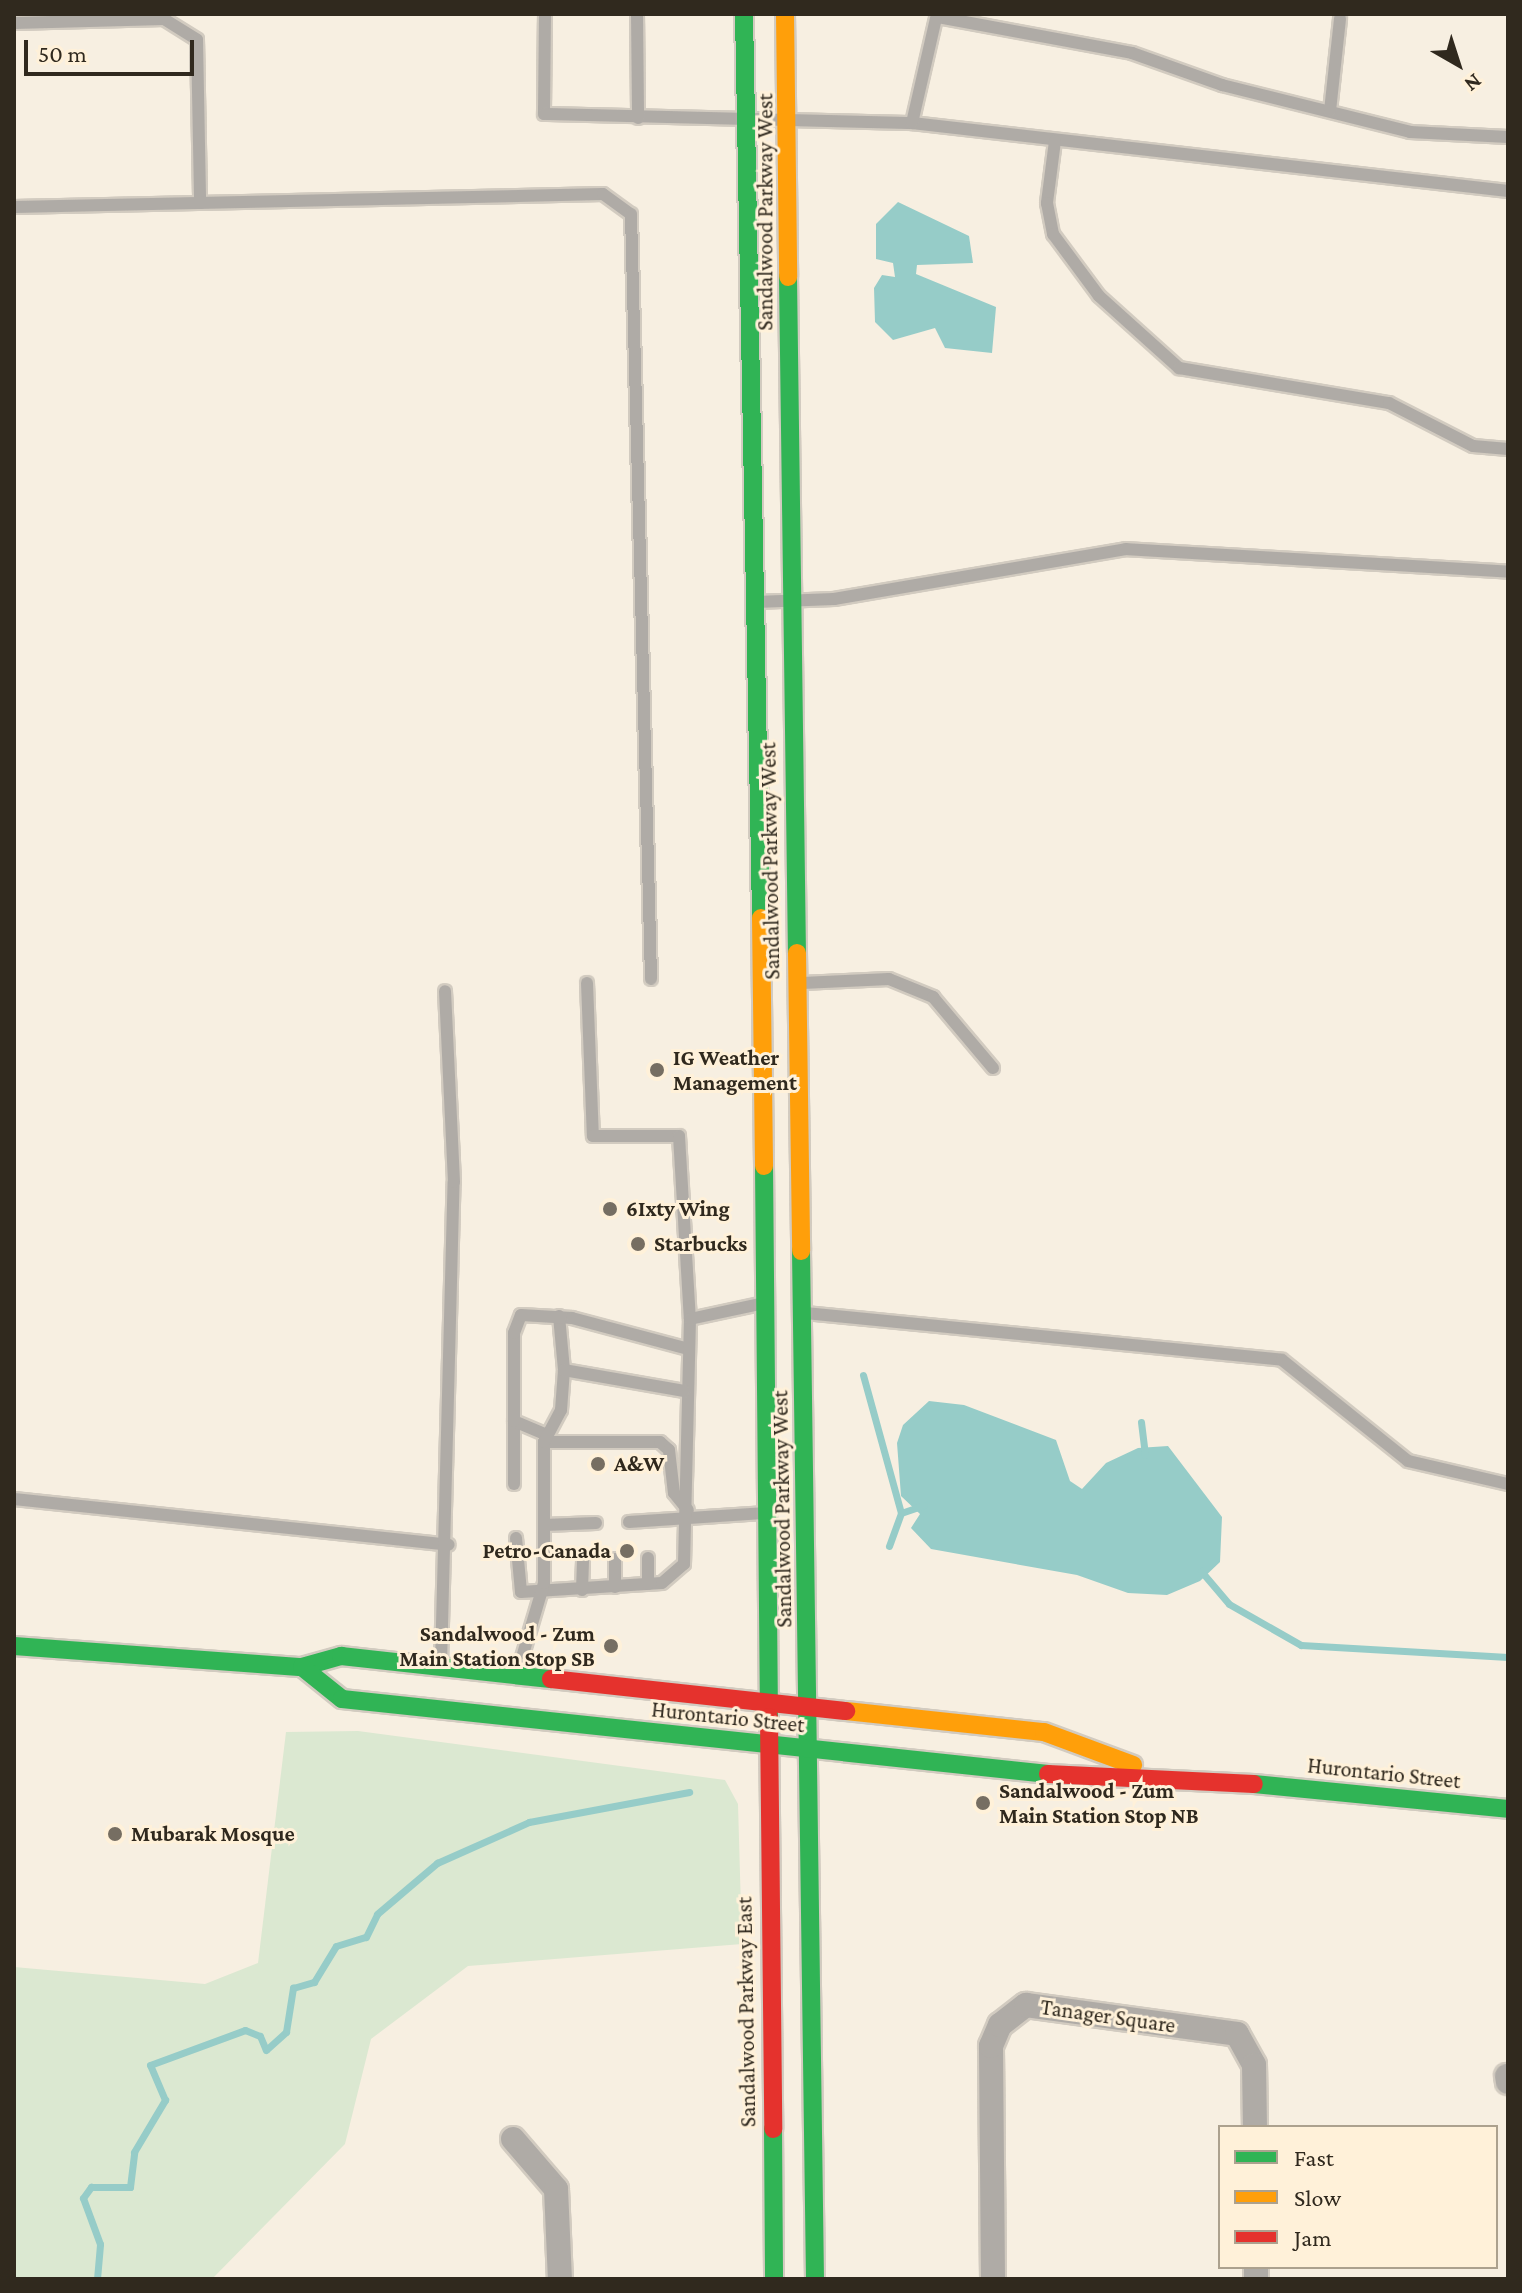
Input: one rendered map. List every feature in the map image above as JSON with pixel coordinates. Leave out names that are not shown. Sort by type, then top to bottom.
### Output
[{"type":"main road","name":"Sandalwood Parkway West","points":[[744,14],[749,119],[755,602],[803,1313],[810,1750]]},
{"type":"main road","name":"Sandalwood Parkway West","points":[[766,1745],[760,1304],[779,983],[789,602],[791,120],[785,14]]},
{"type":"main road","name":"Hurontario Street","points":[[14,1646],[302,1667],[341,1656],[1044,1732],[1159,1775]]},
{"type":"main road","name":"Hurontario Street","points":[[302,1667],[342,1699],[1027,1774],[1159,1775],[1508,1809]]},
{"type":"main road","name":"Sandalwood Parkway East","points":[[766,1745],[774,2279]]},
{"type":"main road","points":[[810,1750],[815,2279]]},
{"type":"street","name":"Tanager Square","points":[[993,2279],[991,2046],[1000,2025],[1026,2005],[1237,2034],[1254,2065],[1255,2125]]},
{"type":"street","points":[[513,2139],[556,2189],[560,2279]]},
{"type":"lane","points":[[545,14],[544,114],[912,123],[1508,191]]},
{"type":"lane","points":[[637,14],[638,118]]},
{"type":"lane","points":[[912,123],[938,16],[1132,53],[1410,132],[1508,137]]},
{"type":"lane","points":[[14,23],[164,19],[197,40],[200,203]]},
{"type":"lane","points":[[1330,111],[1340,19]]},
{"type":"lane","points":[[1055,141],[1047,203],[1053,234],[1099,296],[1179,368],[1389,403],[1473,446],[1508,449]]},
{"type":"lane","points":[[14,207],[603,194],[631,214],[651,979]]},
{"type":"lane","points":[[755,602],[789,602],[1126,549],[1508,572]]},
{"type":"lane","points":[[779,983],[889,979],[933,997],[993,1068]]},
{"type":"lane","points":[[516,1538],[517,1587],[540,1593],[662,1583],[684,1564],[688,1515],[685,1348],[690,1319],[679,1136],[593,1136],[587,983]]},
{"type":"lane","points":[[441,1667],[449,1545],[454,1182],[445,991]]},
{"type":"lane","points":[[690,1319],[760,1304]]},
{"type":"lane","points":[[514,1484],[516,1321],[527,1313],[559,1316],[685,1348]]},
{"type":"lane","points":[[803,1313],[1282,1360],[1408,1461],[1508,1484]]},
{"type":"lane","points":[[517,1675],[540,1593],[546,1439],[563,1401],[564,1370],[559,1316]]},
{"type":"lane","points":[[564,1370],[684,1391]]},
{"type":"lane","points":[[514,1421],[546,1439],[660,1442],[669,1450],[674,1493],[688,1515]]},
{"type":"lane","points":[[14,1499],[449,1545]]},
{"type":"lane","points":[[629,1522],[688,1515],[763,1513]]},
{"type":"lane","points":[[649,1522],[649,1537]]},
{"type":"lane","points":[[544,1525],[590,1523],[584,1538]]},
{"type":"lane","points":[[648,1558],[648,1584]]},
{"type":"lane","points":[[615,1559],[615,1587]]},
{"type":"lane","points":[[582,1590],[583,1560]]},
{"type":"green space","points":[[358,1731],[725,1780],[738,1804],[742,1944],[468,1966],[371,2039],[345,2144],[212,2279],[14,2279],[14,1967],[205,1984],[258,1963],[286,1732]]},
{"type":"water","points":[[898,202],[969,236],[973,263],[917,265],[916,274],[996,307],[992,353],[945,348],[935,328],[893,340],[875,322],[874,288],[882,275],[895,277],[893,263],[876,259],[876,224]]},
{"type":"water","points":[[929,1401],[964,1405],[1056,1440],[1070,1481],[1082,1489],[1106,1463],[1138,1448],[1168,1446],[1222,1517],[1220,1562],[1200,1581],[1167,1595],[1128,1593],[1077,1575],[931,1549],[911,1528],[920,1514],[901,1496],[897,1443],[903,1425]]},
{"type":"waterway","points":[[863,1375],[901,1513]]},
{"type":"waterway","points":[[1141,1422],[1145,1455]]},
{"type":"waterway","points":[[889,1546],[901,1513],[924,1505]]},
{"type":"waterway","points":[[1201,1571],[1229,1604],[1301,1645],[1508,1657]]},
{"type":"waterway","points":[[97,2279],[100,2244],[83,2198],[91,2187],[130,2187],[134,2152],[165,2100],[150,2065],[245,2030],[260,2036],[266,2050],[286,2032],[293,1988],[314,1982],[336,1946],[366,1937],[377,1914],[437,1863],[529,1822],[689,1792]]},
{"type":"traffic: fast","points":[[744,14],[761,918]]},
{"type":"traffic: fast","points":[[788,277],[797,953]]},
{"type":"traffic: fast","points":[[764,1166],[769,1717]]},
{"type":"traffic: fast","points":[[801,1251],[815,2279]]},
{"type":"traffic: fast","points":[[14,1646],[302,1667],[341,1656],[551,1679]]},
{"type":"traffic: fast","points":[[302,1667],[342,1699],[1048,1774]]},
{"type":"traffic: fast","points":[[1254,1784],[1508,1809]]},
{"type":"traffic: fast","points":[[773,2129],[774,2279]]},
{"type":"traffic: slow","points":[[785,14],[788,277]]},
{"type":"traffic: slow","points":[[761,918],[764,1166]]},
{"type":"traffic: slow","points":[[797,953],[801,1251]]},
{"type":"traffic: slow","points":[[846,1711],[1044,1732],[1133,1765]]},
{"type":"traffic: jam","points":[[551,1679],[846,1711]]},
{"type":"traffic: jam","points":[[769,1717],[773,2129]]},
{"type":"traffic: jam","points":[[1048,1774],[1254,1784]]},
{"type":"place","name":"IG Weather Management","points":[[657,1070]]},
{"type":"place","name":"6Ixty Wing","points":[[610,1209]]},
{"type":"place","name":"Starbucks","points":[[638,1244]]},
{"type":"place","name":"A&W","points":[[598,1464]]},
{"type":"place","name":"Petro-Canada","points":[[627,1551]]},
{"type":"place","name":"Sandalwood - Zum Main Station Stop SB","points":[[611,1646]]},
{"type":"place","name":"Sandalwood - Zum Main Station Stop NB","points":[[983,1803]]},
{"type":"place","name":"Mubarak Mosque","points":[[115,1834]]}]
